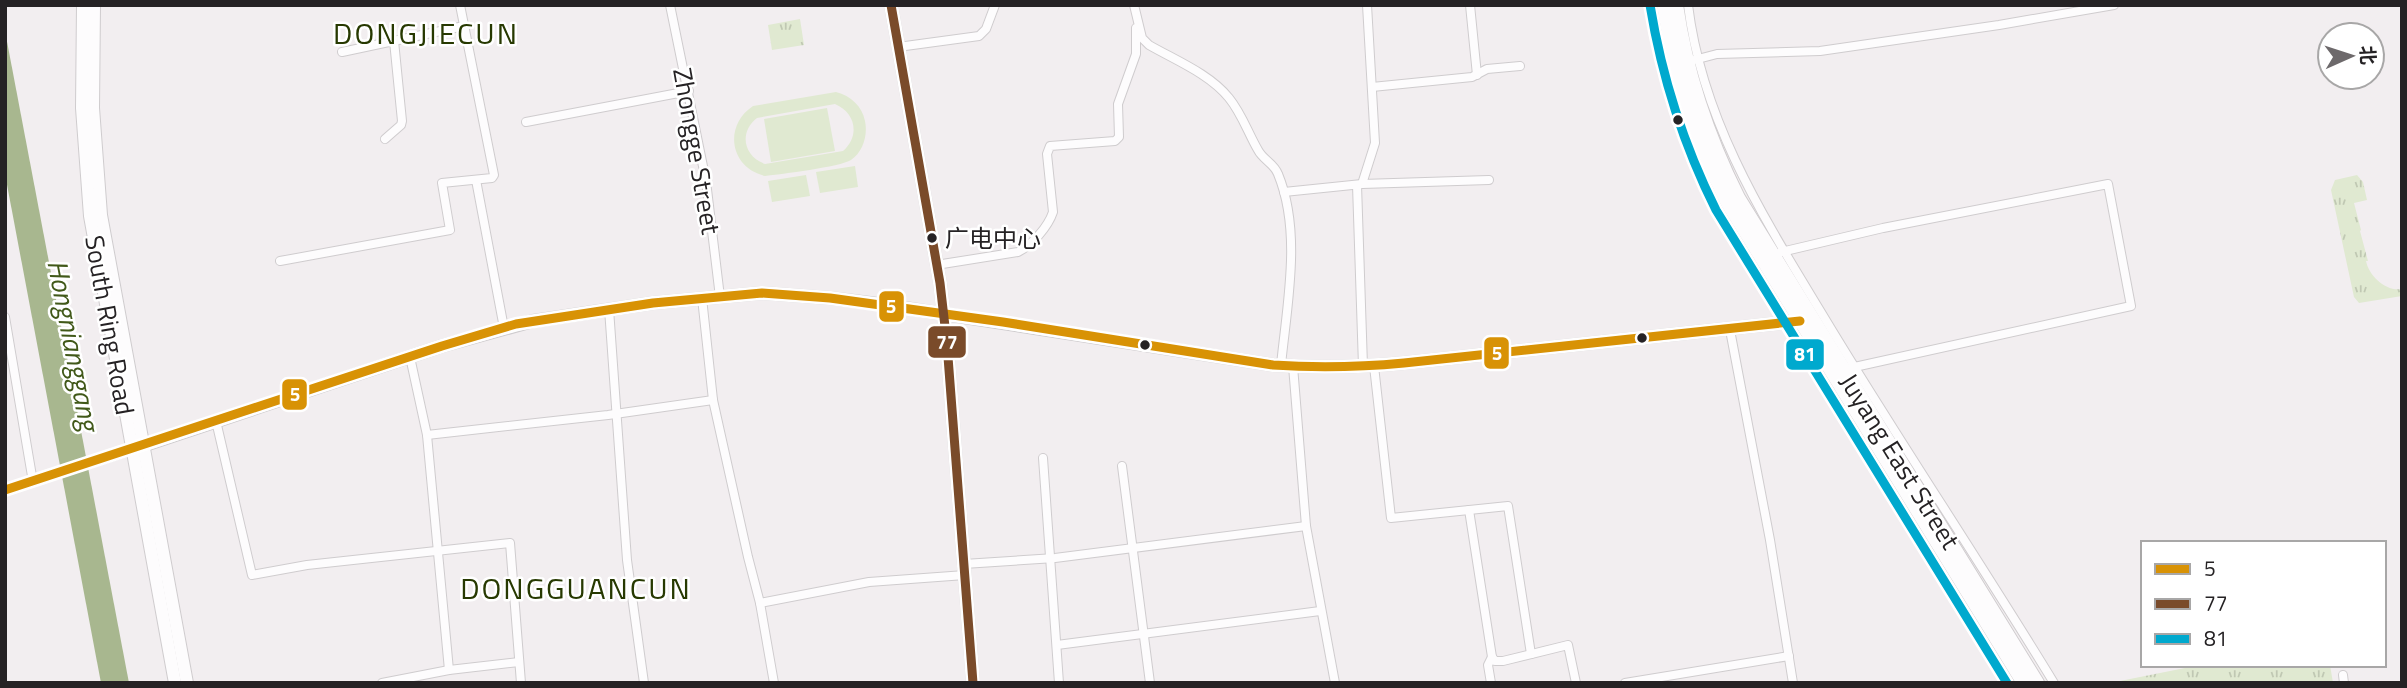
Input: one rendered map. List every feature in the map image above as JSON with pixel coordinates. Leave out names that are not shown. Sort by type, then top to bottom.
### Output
[{"type":"highway","name":"Juyang East Street","points":[[1664,5],[1682,93],[1714,174],[1743,230],[2024,683]]},
{"type":"highway","name":"Juyang East Street","points":[[1676,5],[1692,60],[1693,89],[1724,169],[1849,368],[2038,683]]},
{"type":"main road","name":"South Ring Road","points":[[83,5],[82,108],[90,216],[187,683]]},
{"type":"main road","name":"South Ring Road","points":[[94,5],[93,108],[101,215],[175,683]]},
{"type":"main road","points":[[891,5],[943,313],[973,683]]},
{"type":"main road","points":[[137,447],[504,328],[609,309],[720,296],[762,293],[830,298],[1287,366],[1368,366],[1800,321]]},
{"type":"street","points":[[280,261],[450,230],[442,183],[494,176],[460,5]]},
{"type":"street","name":"Zhongge Street","points":[[670,5],[706,181],[720,296]]},
{"type":"street","points":[[898,47],[979,36],[986,29],[995,5]]},
{"type":"street","points":[[1134,5],[1142,37],[1149,45],[1216,85],[1229,97],[1240,113],[1258,151],[1277,170],[1284,192],[1290,252],[1287,366],[1306,527],[1335,683]]},
{"type":"street","points":[[1367,5],[1375,143],[1360,185],[1368,366],[1391,518],[1508,506],[1531,654]]},
{"type":"street","points":[[1470,5],[1477,75]]},
{"type":"street","points":[[1650,5],[1669,97],[1692,158],[1716,209],[2007,683]]},
{"type":"street","points":[[1688,5],[1692,60],[1729,54],[1820,51],[2114,5]]},
{"type":"street","points":[[936,265],[1018,252],[1030,245],[1053,212],[1047,154],[1050,146],[1115,141],[1119,137],[1118,104],[1136,54],[1135,35],[1138,25]]},
{"type":"street","points":[[342,52],[464,26]]},
{"type":"street","points":[[385,139],[402,121],[394,41]]},
{"type":"street","points":[[1372,87],[1472,77],[1487,69],[1520,66]]},
{"type":"street","points":[[526,122],[689,92]]},
{"type":"street","points":[[476,180],[504,328]]},
{"type":"street","points":[[1284,192],[1360,185],[1489,180]]},
{"type":"street","points":[[1778,253],[1883,228],[2108,184],[2131,306],[1849,368],[2054,683]]},
{"type":"street","points":[[702,298],[713,400],[760,603],[774,683]]},
{"type":"street","points":[[609,309],[626,560],[644,683]]},
{"type":"street","points":[[5,317],[33,481]]},
{"type":"street","points":[[1730,330],[1770,540],[1793,683]]},
{"type":"street","points":[[410,357],[427,435],[449,670]]},
{"type":"street","points":[[427,435],[616,414],[713,400]]},
{"type":"street","points":[[216,421],[252,575],[307,565],[510,543],[522,683]]},
{"type":"street","points":[[5,491],[137,447]]},
{"type":"street","points":[[1043,458],[1059,683]]},
{"type":"street","points":[[1122,466],[1150,683]]},
{"type":"street","points":[[1469,510],[1492,657],[1488,665],[1491,683]]},
{"type":"street","points":[[760,603],[869,582],[1306,527]]},
{"type":"street","points":[[1056,645],[1320,611]]},
{"type":"street","points":[[1492,657],[1495,661],[1503,661],[1568,645],[1576,683]]},
{"type":"street","points":[[1625,683],[1789,656]]},
{"type":"street","points":[[382,683],[449,670],[519,662]]},
{"type":"green space","points":[[800,19],[804,45],[772,50],[768,25]]},
{"type":"green space","points":[[836,92],[855,102],[864,116],[864,143],[855,157],[845,163],[765,176],[753,172],[738,156],[734,135],[743,114],[753,106]],"holes":[[[835,104],[848,113],[853,125],[852,139],[843,151],[765,164],[748,150],[746,137],[751,124],[757,118]]]},
{"type":"green space","points":[[827,108],[835,151],[771,162],[764,119]]},
{"type":"green space","points":[[855,166],[858,187],[820,193],[816,172]]},
{"type":"green space","points":[[806,175],[810,196],[772,202],[768,181]]},
{"type":"green space","points":[[2357,175],[2363,182],[2367,200],[2354,203],[2368,267],[2374,277],[2384,285],[2402,289],[2402,296],[2359,303],[2354,297],[2331,190],[2335,180]]},
{"type":"green space","points":[[2190,667],[2330,667],[2333,683],[2110,683]]},
{"type":"shaded area","points":[[5,31],[129,683],[101,683],[5,174]]},
{"type":"transit line","name":"77","points":[[891,5],[940,283],[973,683]]},
{"type":"transit line","name":"81","points":[[1650,5],[1675,110],[1693,160],[1716,210],[2007,683]]},
{"type":"transit line","name":"5","points":[[5,490],[516,324],[653,303],[762,293],[830,298],[1003,322],[1273,365],[1306,367],[1404,363],[1800,321]]},
{"type":"place","name":"广电中心","points":[[932,238]]},
{"type":"district","name":"DONGJIECUN","points":[[426,33]]},
{"type":"district","name":"DONGGUANCUN","points":[[576,588]]},
{"type":"water label","name":"Hongnianggang","points":[[74,345]]}]
